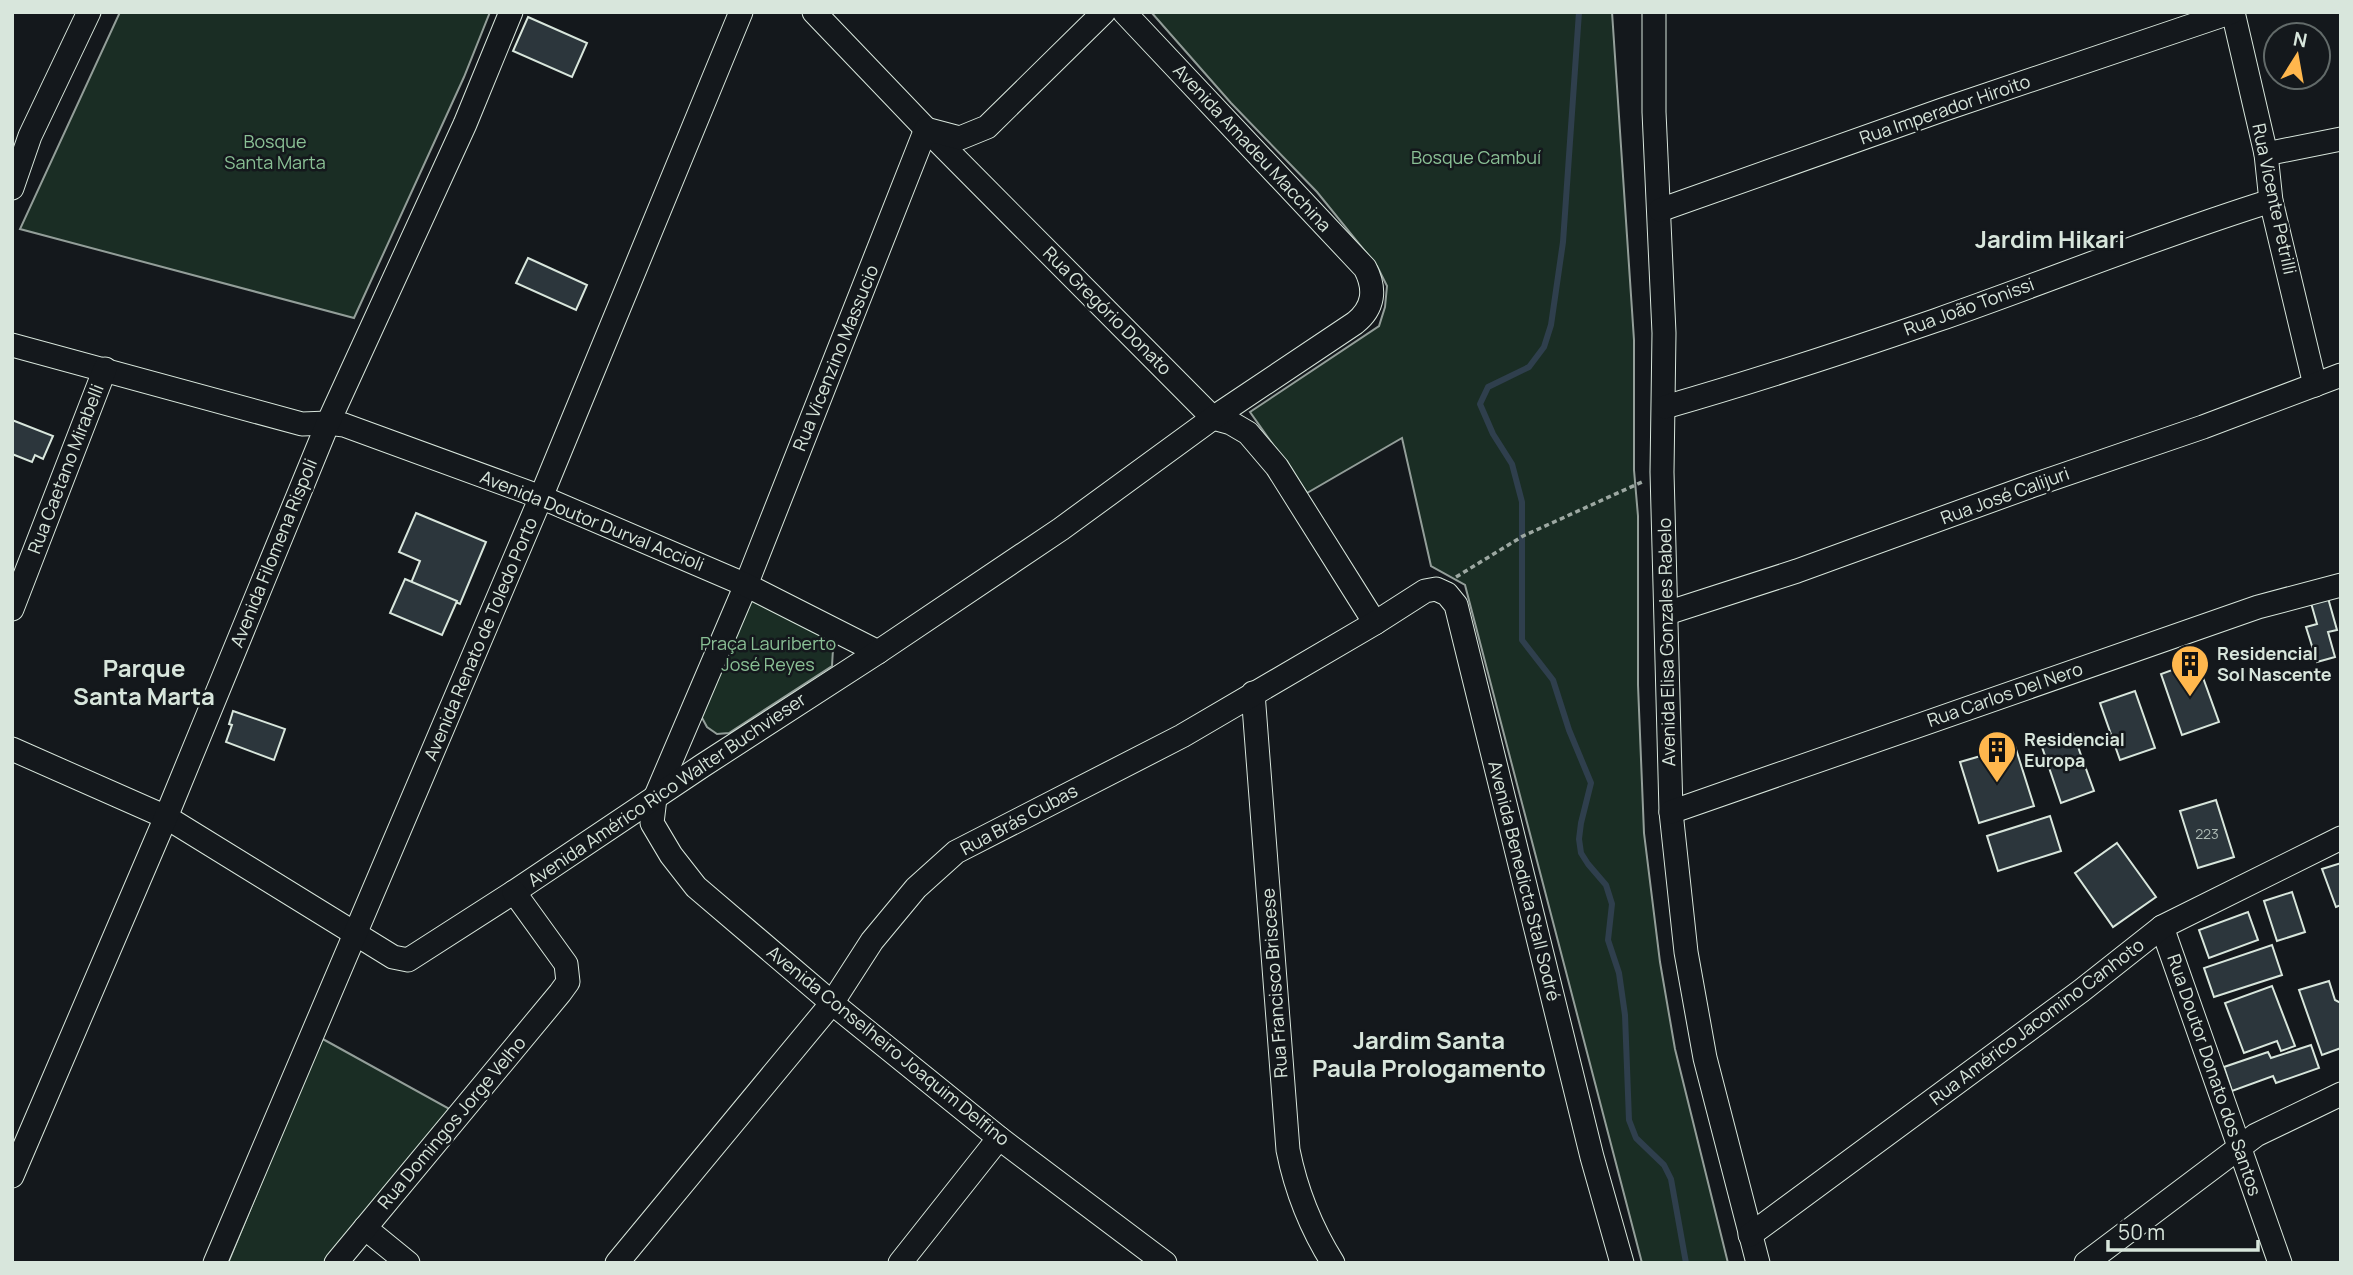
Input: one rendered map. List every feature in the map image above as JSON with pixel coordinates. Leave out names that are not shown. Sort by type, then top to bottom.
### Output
[{"type":"street","points":[[12,188],[21,134],[89,12]]},
{"type":"street","name":"Avenida Filomena Rispoli","points":[[12,1176],[166,817],[328,423],[465,124],[511,12]]},
{"type":"street","name":"Avenida Renato de Toledo Porto","points":[[215,1263],[541,497],[741,12]]},
{"type":"street","name":"Rua Gregório Donato","points":[[814,12],[926,129],[1213,418],[1231,423],[1248,433],[1278,467],[1376,623]]},
{"type":"street","points":[[926,129],[960,138],[987,127],[1104,12]]},
{"type":"street","name":"Avenida Amadeu Macchina","points":[[1124,12],[1365,268],[1373,289]]},
{"type":"street","name":"Avenida Elisa Gonzales Rabelo","points":[[1654,12],[1654,112],[1660,210],[1665,407],[1662,472],[1671,812],[1686,952],[1705,1058],[1758,1263]]},
{"type":"street","name":"Rua Imperador Hiroito","points":[[1660,210],[1942,110],[2233,12]]},
{"type":"street","name":"Rua Vicente Petrilli","points":[[2233,12],[2266,154],[2271,201],[2315,385]]},
{"type":"street","name":"Rua Vicenzino Massucio","points":[[655,798],[746,585],[926,129]]},
{"type":"street","points":[[2266,154],[2341,139]]},
{"type":"street","name":"Rua João Tonissi","points":[[1665,407],[1925,324],[2059,274],[2271,201]]},
{"type":"street","name":"Avenida Américo Rico Walter Buchvieser","points":[[355,932],[393,957],[408,960],[878,652],[1061,528],[1213,418],[1364,316],[1371,303],[1373,289]]},
{"type":"street","name":"Avenida Doutor Durval Accioli","points":[[12,345],[302,424],[344,425],[541,497],[746,585],[878,652]]},
{"type":"street","name":"Rua Caetano Mirabelli","points":[[12,609],[105,369]]},
{"type":"street","name":"Rua José Calijuri","points":[[1667,613],[1797,571],[2341,375]]},
{"type":"street","name":"Rua Carlos Del Nero","points":[[1671,812],[2258,607],[2341,584]]},
{"type":"street","name":"Rua Brás Cubas","points":[[617,1263],[832,1003],[881,931],[916,888],[956,852],[1182,736],[1376,623],[1425,591],[1436,589]]},
{"type":"street","name":"Avenida Benedicta Stall Sodré","points":[[1436,589],[1447,594],[1456,605],[1592,1157],[1622,1263]]},
{"type":"street","name":"Rua Francisco Briscese","points":[[1253,693],[1288,1150],[1315,1234],[1334,1263]]},
{"type":"street","points":[[12,749],[166,817],[355,932]]},
{"type":"street","name":"Avenida Conselheiro Joaquim Delfino","points":[[655,798],[653,823],[671,855],[696,887],[832,1003],[999,1138],[1165,1263]]},
{"type":"street","name":"Rua Américo Jacomino Canhoto","points":[[1750,1235],[2081,991],[2162,927],[2341,838]]},
{"type":"street","name":"Rua Domingos Jorge Velho","points":[[336,1263],[568,982],[566,964],[514,892]]},
{"type":"street","name":"Rua Doutor Donato dos Santos","points":[[2162,927],[2280,1263]]},
{"type":"street","points":[[2086,1263],[2239,1148],[2276,1124],[2341,1094]]},
{"type":"street","points":[[900,1263],[999,1138]]},
{"type":"street","points":[[365,1228],[408,1263]]},
{"type":"path","points":[[1436,589],[1523,536],[1662,472]]},
{"type":"green space","name":"Bosque Santa Marta","points":[[120,12],[490,12],[464,77],[354,318],[20,229]]},
{"type":"green space","name":"Bosque Cambuí","points":[[1151,12],[1612,12],[1634,340],[1638,685],[1644,833],[1660,962],[1675,1049],[1728,1263],[1642,1263],[1465,585],[1431,566],[1402,438],[1307,493],[1250,412],[1379,326],[1385,307],[1387,286],[1377,266],[1317,192],[1231,103]]},
{"type":"green space","name":"Praça Lauriberto José Reyes","points":[[756,599],[825,636],[833,649],[832,666],[729,733],[717,734],[707,727],[701,716],[747,601]]},
{"type":"green space","points":[[321,1038],[455,1112],[324,1263],[228,1263]]},
{"type":"building","points":[[528,17],[587,43],[572,77],[513,51]]},
{"type":"building","points":[[528,258],[587,285],[576,310],[516,283]]},
{"type":"building","points":[[12,420],[53,436],[43,459],[35,455],[32,462],[12,454]]},
{"type":"building","points":[[416,513],[486,542],[460,604],[411,583],[420,561],[399,552]]},
{"type":"building","points":[[405,579],[457,601],[442,635],[390,613]]},
{"type":"building","points":[[2328,598],[2337,630],[2328,632],[2335,657],[2317,662],[2306,627],[2317,624],[2311,603]]},
{"type":"building","name":"Residencial Sol Nascente","points":[[2197,661],[2219,722],[2182,735],[2161,674]]},
{"type":"building","points":[[2135,691],[2155,748],[2120,760],[2100,703]]},
{"type":"building","points":[[233,711],[285,729],[274,760],[226,742],[232,725],[229,724]]},
{"type":"building","name":"Residencial Europa","points":[[2073,733],[2094,791],[2061,803],[2041,744]]},
{"type":"building","name":"Residencial Europa","points":[[2015,746],[2034,806],[1979,823],[1960,762]]},
{"type":"building","points":[[2216,800],[2234,857],[2198,868],[2180,811]]},
{"type":"building","name":"Residencial Europa","points":[[2050,816],[2061,851],[1998,871],[1987,836]]},
{"type":"building","points":[[2117,843],[2156,897],[2113,927],[2075,873]]},
{"type":"building","points":[[2341,863],[2341,905],[2336,907],[2322,869]]},
{"type":"building","points":[[2292,892],[2305,932],[2277,941],[2264,901]]},
{"type":"building","points":[[2248,912],[2258,940],[2209,958],[2199,930]]},
{"type":"building","points":[[2272,945],[2282,975],[2214,997],[2204,968]]},
{"type":"building","points":[[2329,981],[2335,1000],[2341,1003],[2341,1048],[2322,1055],[2299,990]]},
{"type":"building","points":[[2272,986],[2295,1046],[2281,1051],[2277,1041],[2244,1053],[2225,1003]]},
{"type":"building","points":[[2311,1045],[2319,1068],[2276,1083],[2273,1076],[2232,1091],[2224,1067],[2268,1052],[2271,1058]]},
{"type":"waterway","points":[[1579,12],[1563,242],[1551,325],[1544,347],[1529,367],[1488,387],[1480,404],[1493,434],[1512,464],[1522,502],[1522,640],[1553,680],[1569,730],[1591,783],[1579,839],[1581,853],[1606,885],[1612,904],[1608,940],[1619,973],[1625,1015],[1629,1120],[1636,1138],[1664,1165],[1671,1179],[1686,1263]]},
{"type":"place","name":"Residencial Sol Nascente","points":[[2190,698]]},
{"type":"place","name":"Residencial Europa","points":[[1997,784]]},
{"type":"district","name":"Jardim Hikari","points":[[2050,240]]},
{"type":"district","name":"Parque Santa Marta","points":[[144,683]]},
{"type":"district","name":"Jardim Santa Paula Prologamento","points":[[1429,1055]]}]
